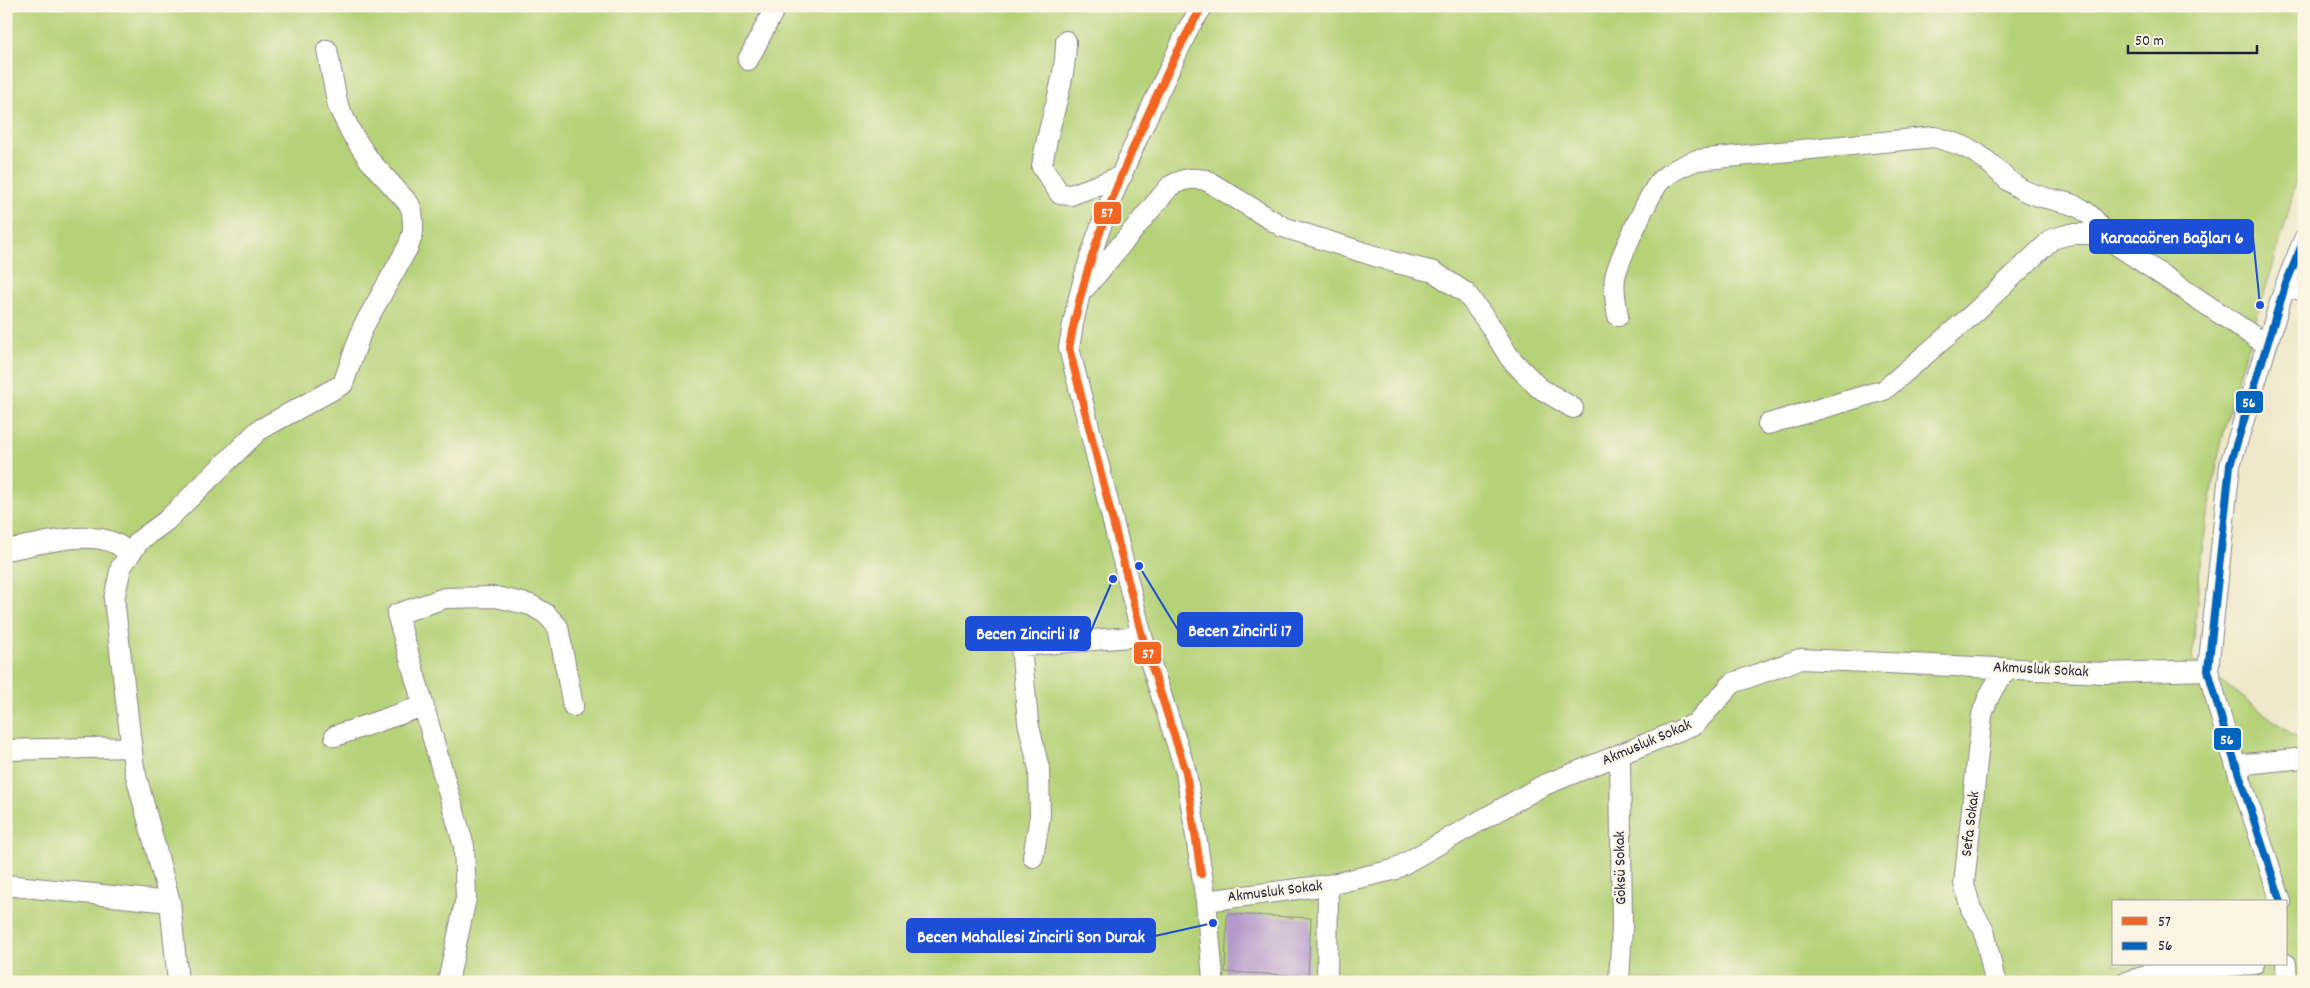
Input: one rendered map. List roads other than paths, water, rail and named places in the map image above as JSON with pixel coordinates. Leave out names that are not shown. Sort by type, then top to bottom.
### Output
[{"type":"street","points":[[748,60],[776,6]]},
{"type":"street","points":[[1202,6],[1189,27],[1103,218],[1074,309],[1069,348],[1142,636],[1186,772],[1206,901]]},
{"type":"street","points":[[1066,41],[1064,75],[1045,142],[1042,167],[1060,194],[1071,195],[1122,176]]},
{"type":"street","points":[[178,982],[170,902],[134,768],[114,599],[121,567],[140,540],[166,521],[258,430],[343,384],[363,327],[408,247],[413,232],[412,210],[400,193],[370,161],[352,134],[338,106],[327,50]]},
{"type":"street","points":[[1618,316],[1614,297],[1615,278],[1619,260],[1659,182],[1676,168],[1697,160],[1934,137],[1961,144],[1984,158],[2002,177],[2025,191],[2069,202],[2085,211],[2099,223],[2108,240]]},
{"type":"street","points":[[1079,295],[1170,186],[1181,180],[1193,178],[1206,180],[1283,227],[1397,263],[1434,272],[1466,293],[1489,324],[1510,358],[1538,387],[1572,408]]},
{"type":"street","points":[[1768,424],[1884,390],[1973,314],[2052,240],[2070,234],[2090,234],[2108,240],[2267,345]]},
{"type":"street","points":[[2280,900],[2236,765],[2208,670],[2230,465],[2267,345],[2294,288],[2304,239]]},
{"type":"street","points":[[6,550],[78,538],[97,537],[115,543],[130,554]]},
{"type":"street","points":[[448,982],[466,898],[464,846],[396,614],[445,598],[496,597],[531,605],[546,614],[558,627],[573,706]]},
{"type":"street","points":[[1032,857],[1040,816],[1039,769],[1028,722],[1021,646],[1142,636]]},
{"type":"street","name":"Akmusluk Sokak","points":[[1210,982],[1212,978],[1206,901],[1328,885],[1392,870],[1542,786],[1695,724],[1734,683],[1800,659],[2105,673],[2208,670]]},
{"type":"street","name":"Sefa Sokak","points":[[1995,982],[1984,930],[1971,909],[1964,884],[1982,715],[1988,696],[1999,678],[2010,668]]},
{"type":"street","points":[[335,736],[423,706]]},
{"type":"street","points":[[6,750],[132,747]]},
{"type":"street","name":"Göksü Sokak","points":[[1619,982],[1622,926],[1620,754]]},
{"type":"street","points":[[2236,765],[2304,758]]},
{"type":"street","points":[[6,885],[170,902]]},
{"type":"street","points":[[1327,982],[1328,885]]},
{"type":"street","points":[[2125,982],[2164,971],[2228,966]]},
{"type":"street","points":[[2286,966],[2287,982]]},
{"type":"place","name":"Karacaören Bağları 6","points":[[2260,305]]},
{"type":"place","name":"Becen Zincirli 17","points":[[1139,566]]},
{"type":"place","name":"Becen Zincirli 18","points":[[1113,579]]},
{"type":"place","name":"Becen Mahallesi Zincirli Son Durak","points":[[1213,923]]}]
